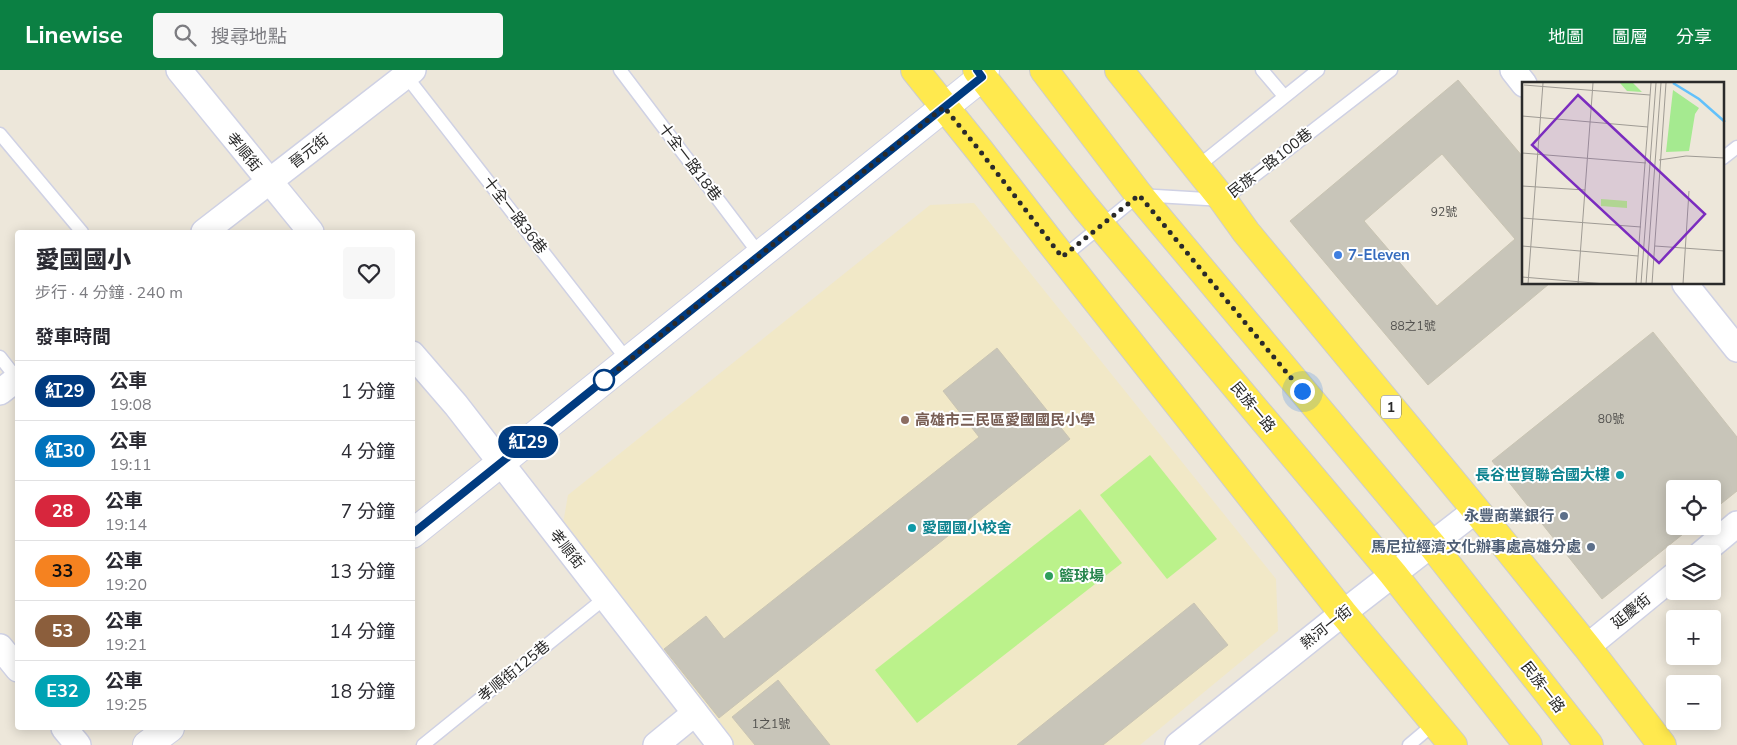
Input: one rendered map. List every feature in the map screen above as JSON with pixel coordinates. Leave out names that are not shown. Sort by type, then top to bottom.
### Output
[{"type":"main road","points":[[914,70],[1344,613],[1453,745]]},
{"type":"main road","name":"民族一路","points":[[1044,70],[1139,195],[1431,544],[1589,745]]},
{"type":"main road","name":"1","points":[[1119,70],[1223,200],[1246,232],[1587,647],[1662,745]]},
{"type":"main road","name":"民族一路","points":[[981,72],[1101,226],[1393,574],[1528,745]]},
{"type":"street","name":"孝順街","points":[[179,70],[309,230]]},
{"type":"street","points":[[1513,70],[1522,82]]},
{"type":"street","name":"晉元街","points":[[207,230],[407,72]]},
{"type":"street","points":[[415,532],[944,107],[981,72]]},
{"type":"street","points":[[1687,285],[1737,349]]},
{"type":"street","name":"孝順街","points":[[415,357],[456,405],[720,745]]},
{"type":"street","name":"熱河一街","points":[[1178,745],[1476,510]]},
{"type":"street","points":[[1712,545],[1737,524]]},
{"type":"street","name":"延慶街","points":[[1587,647],[1666,582]]},
{"type":"street","points":[[0,647],[15,665]]},
{"type":"street","points":[[656,745],[695,713]]},
{"type":"street","points":[[66,730],[78,745]]},
{"type":"street","points":[[148,745],[167,730]]},
{"type":"lane","name":"十全一路18巷","points":[[620,70],[760,255]]},
{"type":"lane","points":[[1262,70],[1284,96]]},
{"type":"lane","points":[[1196,167],[1318,70]]},
{"type":"lane","name":"民族一路100巷","points":[[1139,195],[1223,200],[1391,70]]},
{"type":"lane","name":"十全一路36巷","points":[[407,72],[628,361]]},
{"type":"lane","points":[[0,134],[80,230]]},
{"type":"lane","points":[[1724,157],[1737,147]]},
{"type":"lane","points":[[1062,257],[1139,195]]},
{"type":"lane","points":[[0,357],[13,382]]},
{"type":"lane","name":"孝順街125巷","points":[[424,745],[605,598]]},
{"type":"lane","points":[[1409,745],[1435,723]]},
{"type":"shaded area","name":"高雄市三民區愛國國民小學","points":[[974,203],[1276,579],[1278,631],[1140,745],[734,745],[562,529],[568,495],[930,205]]},
{"type":"green space","name":"籃球場","points":[[1150,455],[1217,539],[1167,579],[1100,495]]},
{"type":"green space","points":[[1080,509],[1122,563],[917,723],[875,670]]},
{"type":"building","points":[[1458,80],[1522,156],[1522,285],[1548,285],[1428,385],[1290,221]],"holes":[[[1442,154],[1515,239],[1437,306],[1364,221]]]},
{"type":"building","name":"長谷世貿聯合國大樓","points":[[1653,332],[1737,437],[1737,491],[1721,504],[1721,480],[1666,480],[1666,535],[1682,535],[1669,545],[1666,545],[1666,548],[1602,599],[1492,461]]},
{"type":"building","name":"愛國國小校舍","points":[[997,348],[1070,439],[719,718],[664,649],[706,616],[724,639],[979,437],[943,391]]},
{"type":"building","points":[[1194,603],[1228,645],[1103,745],[1017,745]]},
{"type":"building","points":[[778,680],[830,745],[755,745],[732,717]]},
{"type":"bus line","name":"紅29","points":[[415,532],[982,77],[977,70]]},
{"type":"place","name":"7-Eleven","points":[[1338,255]]},
{"type":"place","name":"高雄市三民區愛國國民小學","points":[[905,420]]},
{"type":"place","name":"長谷世貿聯合國大樓","points":[[1620,475]]},
{"type":"place","name":"永豐商業銀行","points":[[1564,516]]},
{"type":"place","name":"愛國國小校舍","points":[[912,528]]},
{"type":"place","name":"馬尼拉經濟文化辦事處高雄分處","points":[[1591,547]]},
{"type":"place","name":"籃球場","points":[[1049,576]]},
{"type":"route","points":[[604,380],[601,383],[944,107],[1062,257],[1139,195],[1302,391]]}]
